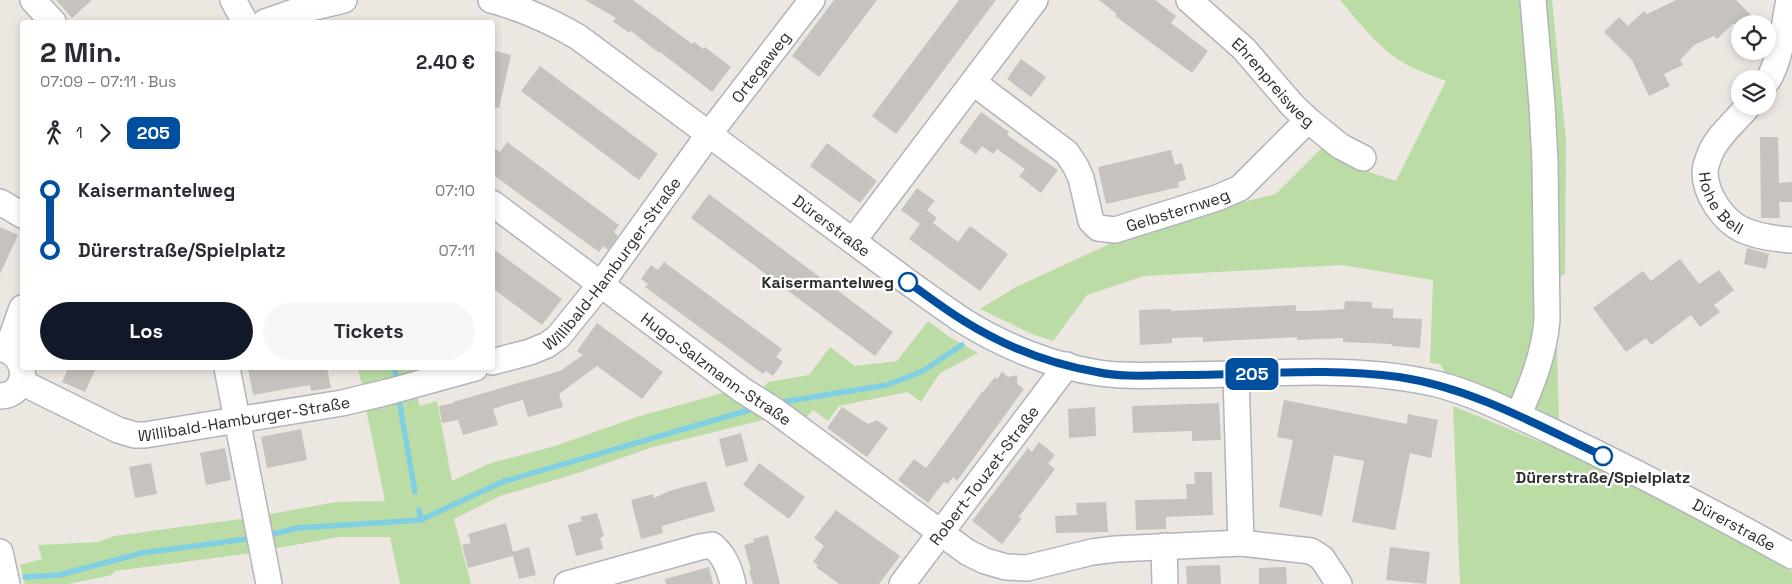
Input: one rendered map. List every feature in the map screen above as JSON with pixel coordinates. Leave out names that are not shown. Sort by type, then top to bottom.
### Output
[{"type":"street","points":[[33,0],[51,20]]},
{"type":"street","points":[[233,0],[244,20]]},
{"type":"street","points":[[271,20],[294,12],[344,0]]},
{"type":"street","name":"Dürerstraße","points":[[491,0],[517,7],[550,20],[578,37],[908,282],[963,320],[998,340],[1026,352],[1098,373],[1124,376],[1236,375],[1296,372],[1398,377],[1437,384],[1471,395],[1603,456],[1792,556]]},
{"type":"street","name":"Ortegaweg","points":[[709,134],[812,0]]},
{"type":"street","points":[[853,241],[1035,0]]},
{"type":"street","name":"Ehrenpreisweg","points":[[1189,0],[1244,49],[1293,106],[1308,120],[1340,146],[1363,158]]},
{"type":"street","points":[[1518,416],[1536,373],[1546,338],[1547,320],[1545,162],[1533,0]]},
{"type":"street","points":[[1774,70],[1789,0]]},
{"type":"street","name":"Gelbsternweg","points":[[974,82],[1067,153],[1081,178],[1091,221],[1098,228],[1115,230],[1217,198],[1240,188],[1308,120]]},
{"type":"street","name":"Hohe Bell","points":[[1741,115],[1710,152],[1705,171],[1707,188],[1718,209],[1741,230],[1759,236],[1792,240]]},
{"type":"street","name":"Willibald-Hamburger-Straße","points":[[495,361],[547,345],[558,337],[602,284],[709,134]]},
{"type":"street","points":[[0,202],[20,214]]},
{"type":"street","name":"Hugo-Salzmann-Straße","points":[[495,205],[742,390],[774,410],[967,552],[985,561],[1027,576],[1092,552],[1164,546],[1241,544],[1311,551],[1322,558],[1339,584]]},
{"type":"street","points":[[20,313],[4,349],[20,361]]},
{"type":"street","name":"Robert-Touzet-Straße","points":[[902,584],[1067,365]]},
{"type":"street","points":[[0,396],[11,393],[21,382],[22,370]]},
{"type":"street","points":[[227,370],[269,584]]},
{"type":"street","name":"Willibald-Hamburger-Straße","points":[[21,382],[110,426],[135,435],[146,435],[342,403],[468,370]]},
{"type":"street","points":[[1236,375],[1241,544]]},
{"type":"street","points":[[567,584],[712,545],[727,562],[733,584]]},
{"type":"street","points":[[1164,546],[1165,584]]},
{"type":"street","points":[[0,552],[7,584]]},
{"type":"green space","points":[[1340,0],[1552,0],[1566,140],[1565,274],[1555,280],[1559,420],[1522,402],[1445,372],[1440,364],[1430,363],[1433,280],[1342,265],[1144,276],[1087,295],[1053,341],[1032,334],[980,309],[1016,287],[1114,242],[1194,214],[1276,194],[1324,146],[1372,173],[1396,181],[1446,81],[1412,67],[1393,56],[1372,37]]},
{"type":"green space","points":[[928,321],[948,336],[978,353],[940,373],[921,402],[907,392],[839,406],[828,421],[813,410],[802,422],[760,392],[768,382],[809,375],[830,347],[855,366],[897,361]]},
{"type":"green space","points":[[358,370],[425,370],[363,391]]},
{"type":"green space","points":[[730,391],[767,419],[653,447],[575,474],[500,496],[454,519],[471,584],[400,584],[390,537],[339,537],[272,549],[265,515],[336,502],[385,501],[366,409],[416,395],[420,406],[437,401],[452,481],[488,464],[555,446],[640,416]]},
{"type":"green space","points":[[1453,406],[1567,453],[1686,510],[1792,572],[1792,584],[1460,584]]},
{"type":"green space","points":[[248,518],[253,553],[115,571],[112,575],[68,584],[25,584],[20,565],[42,559],[38,545],[99,542],[114,536]]},
{"type":"building","points":[[56,0],[92,0],[72,18]]},
{"type":"building","points":[[585,0],[633,0],[692,44],[694,42],[703,49],[705,47],[731,67],[712,92],[631,31],[629,33],[613,21],[616,18]]},
{"type":"building","points":[[834,0],[877,0],[819,77],[792,56]]},
{"type":"building","points":[[959,0],[996,0],[896,134],[872,116]]},
{"type":"building","points":[[1099,0],[1155,0],[1176,16],[1171,23],[1208,51],[1192,73],[1115,16],[1117,14]]},
{"type":"building","points":[[1676,0],[1736,0],[1751,15],[1731,15],[1731,26],[1717,39],[1714,36],[1694,45],[1680,60],[1683,65],[1664,74],[1670,86],[1649,96],[1632,60],[1604,32],[1619,17],[1628,26],[1644,11],[1647,14]]},
{"type":"building","points":[[495,51],[511,55],[499,108],[495,107]]},
{"type":"building","points":[[1021,59],[1046,77],[1031,97],[1007,79]]},
{"type":"building","points":[[540,66],[658,154],[639,180],[521,91]]},
{"type":"building","points":[[981,112],[1009,132],[1007,135],[1058,170],[1041,193],[1019,176],[1025,169],[997,149],[993,154],[982,146],[976,154],[959,142]]},
{"type":"building","points":[[1760,137],[1778,137],[1779,183],[1792,182],[1792,202],[1779,202],[1780,218],[1761,218]]},
{"type":"building","points":[[507,142],[619,225],[614,232],[618,236],[608,250],[603,246],[599,252],[495,176],[495,149],[500,152]]},
{"type":"building","points":[[827,143],[877,181],[860,203],[810,166]]},
{"type":"building","points":[[1171,150],[1175,165],[1182,163],[1186,180],[1178,182],[1179,187],[1106,204],[1098,167]]},
{"type":"building","points":[[917,188],[935,201],[927,210],[937,218],[933,223],[958,242],[970,226],[1008,254],[980,291],[909,239],[920,224],[901,210]]},
{"type":"building","points":[[709,194],[893,332],[875,356],[691,218]]},
{"type":"building","points":[[0,227],[18,235],[0,274]]},
{"type":"building","points":[[1747,248],[1769,254],[1766,269],[1744,264]]},
{"type":"building","points":[[495,250],[562,299],[542,325],[495,290]]},
{"type":"building","points":[[1680,259],[1699,284],[1719,270],[1734,290],[1714,305],[1720,312],[1700,327],[1691,315],[1651,345],[1646,338],[1626,352],[1593,308],[1643,271],[1651,281]]},
{"type":"building","points":[[664,262],[782,349],[776,357],[783,362],[773,376],[766,371],[763,374],[645,287],[648,284],[641,279],[651,265],[658,270]]},
{"type":"building","points":[[1345,301],[1372,302],[1372,308],[1393,309],[1393,318],[1422,319],[1420,348],[1392,346],[1392,344],[1343,342],[1343,338],[1297,340],[1297,337],[1203,342],[1203,337],[1172,338],[1172,343],[1140,345],[1139,310],[1171,309],[1171,311],[1296,305],[1296,311],[1310,311],[1344,309]]},
{"type":"building","points":[[597,323],[663,372],[642,399],[597,366],[559,394],[563,407],[528,417],[523,400],[508,404],[493,409],[498,425],[463,435],[458,420],[442,423],[439,406],[560,371],[583,355],[577,351]]},
{"type":"building","points":[[67,370],[95,370],[85,392],[62,382]]},
{"type":"building","points":[[248,370],[327,370],[331,388],[311,391],[310,385],[253,395]]},
{"type":"building","points":[[1002,372],[1008,377],[1017,375],[1017,384],[1024,389],[957,481],[953,477],[948,484],[944,482],[928,503],[898,480],[914,459],[926,468],[982,392]]},
{"type":"building","points":[[1284,400],[1407,424],[1408,414],[1438,420],[1431,458],[1410,453],[1395,530],[1352,522],[1364,461],[1334,455],[1322,516],[1279,507],[1293,440],[1277,437]]},
{"type":"building","points":[[1219,403],[1221,440],[1192,441],[1192,431],[1133,433],[1132,406]]},
{"type":"building","points":[[842,407],[868,424],[877,420],[888,428],[867,457],[827,428]]},
{"type":"building","points":[[1095,407],[1096,436],[1069,438],[1068,409]]},
{"type":"building","points":[[301,429],[307,460],[267,468],[261,437]]},
{"type":"building","points":[[741,433],[748,461],[726,467],[719,439]]},
{"type":"building","points":[[1039,442],[1055,455],[1048,464],[1055,469],[1018,518],[1022,518],[1002,544],[972,521],[1028,448],[1032,452]]},
{"type":"building","points":[[225,448],[231,480],[206,485],[200,453]]},
{"type":"building","points":[[151,463],[157,494],[135,498],[129,467]]},
{"type":"building","points":[[759,463],[805,497],[789,519],[743,485]]},
{"type":"building","points":[[1194,472],[1212,472],[1213,515],[1166,517],[1166,529],[1136,530],[1135,500],[1187,499],[1186,484],[1195,484]]},
{"type":"building","points":[[706,481],[715,511],[662,526],[663,533],[641,539],[631,500],[653,494],[654,498],[669,491]]},
{"type":"building","points":[[1106,502],[1108,532],[1056,533],[1055,516],[1077,515],[1076,503]]},
{"type":"building","points":[[836,510],[900,556],[879,584],[839,584],[816,567],[818,565],[813,562],[824,546],[814,538]]},
{"type":"building","points":[[597,513],[604,536],[600,538],[603,549],[576,556],[568,525],[582,521],[580,517]]},
{"type":"building","points":[[506,523],[513,552],[529,547],[536,575],[519,579],[513,556],[468,568],[462,545],[471,543],[468,534]]},
{"type":"building","points":[[768,535],[780,584],[753,584],[744,545],[754,542],[753,539]]},
{"type":"building","points":[[1390,547],[1430,552],[1426,584],[1386,580]]},
{"type":"building","points":[[1220,565],[1221,584],[1187,584],[1186,566]]},
{"type":"building","points":[[709,567],[713,584],[666,584],[665,579]]},
{"type":"building","points":[[1286,567],[1287,584],[1259,584],[1259,568]]},
{"type":"waterway","points":[[782,402],[887,385],[923,371],[962,345]]},
{"type":"waterway","points":[[395,370],[396,379]]},
{"type":"waterway","points":[[399,400],[415,492]]},
{"type":"waterway","points":[[273,534],[298,528],[421,520],[502,482],[753,409]]},
{"type":"waterway","points":[[419,510],[421,520]]},
{"type":"waterway","points":[[25,577],[59,575],[142,553],[247,539]]},
{"type":"bus line","name":"205","points":[[908,282],[963,320],[998,340],[1026,352],[1098,373],[1124,376],[1236,375],[1296,372],[1398,377],[1437,384],[1471,395],[1603,456]]},
{"type":"place","name":"Kaisermantelweg","points":[[908,282]]},
{"type":"place","name":"Dürerstraße/Spielplatz","points":[[1603,456]]}]
